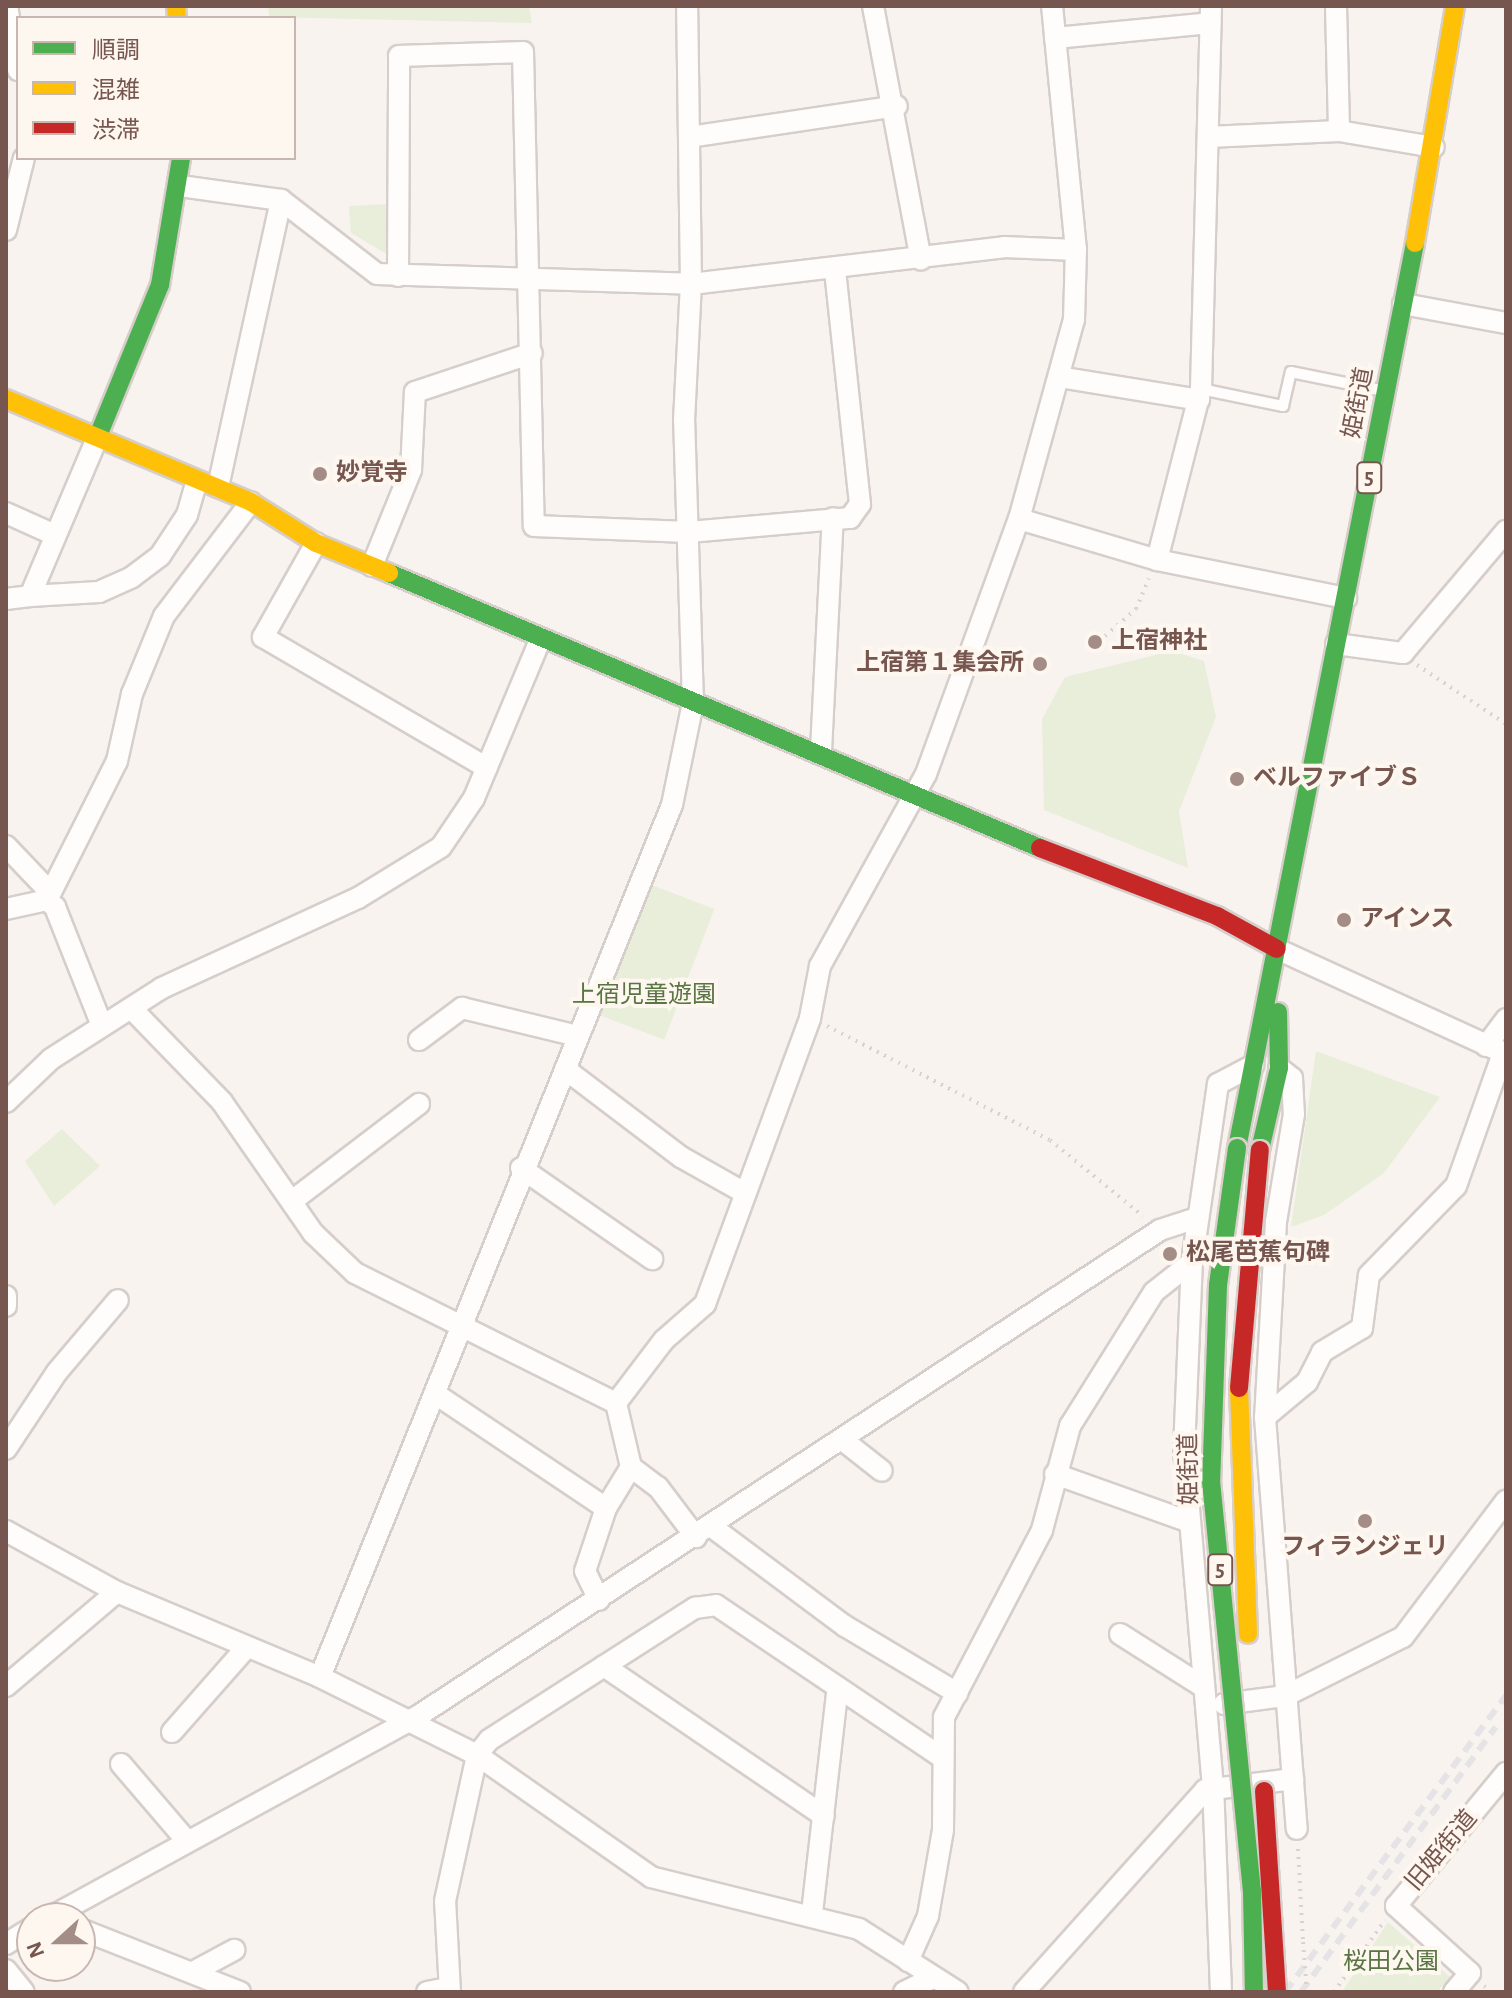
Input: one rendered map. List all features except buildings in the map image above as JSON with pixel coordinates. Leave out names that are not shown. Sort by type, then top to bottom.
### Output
[{"type":"main road","name":"姫街道","points":[[1254,1992],[1252,1891],[1211,1481],[1218,1285],[1237,1148],[1434,147],[1455,6]]},
{"type":"main road","points":[[98,436],[160,285],[180,186],[181,160]]},
{"type":"main road","points":[[6,399],[98,436],[196,483],[218,487],[251,502],[316,543],[693,703],[821,751],[911,799],[1217,916],[1277,949]]},
{"type":"main road","name":"姫街道","points":[[1277,949],[1279,1068],[1260,1150],[1240,1318],[1237,1477],[1277,1992]]},
{"type":"street","points":[[7,6],[16,58]]},
{"type":"street","points":[[320,1677],[437,1395],[521,1168],[565,1069],[672,805],[693,703],[684,421],[691,284],[687,6]]},
{"type":"street","points":[[873,6],[897,106],[921,259]]},
{"type":"street","points":[[616,1403],[664,1340],[705,1304],[743,1192],[810,1018],[820,966],[911,799],[1019,519],[1074,320],[1076,250],[1052,6]]},
{"type":"street","points":[[1336,6],[1339,131]]},
{"type":"street","points":[[1055,38],[1211,15],[1200,394],[1157,560]]},
{"type":"street","points":[[398,276],[399,56],[523,52],[531,282],[534,526],[689,532],[850,518],[860,504],[835,271]]},
{"type":"street","points":[[690,137],[897,106]]},
{"type":"street","points":[[1208,137],[1339,131],[1434,147]]},
{"type":"street","points":[[7,218],[23,160]]},
{"type":"street","points":[[180,186],[281,200],[377,274],[398,276],[691,284],[835,271],[1004,247],[1076,250]]},
{"type":"street","points":[[218,487],[281,200]]},
{"type":"street","points":[[1403,304],[1506,323]]},
{"type":"street","points":[[372,566],[411,470],[415,392],[532,353]]},
{"type":"street","points":[[1059,377],[1200,394]]},
{"type":"street","points":[[30,596],[98,436]]},
{"type":"street","points":[[6,599],[99,592],[132,577],[160,556],[187,515],[196,483]]},
{"type":"street","points":[[6,909],[48,896],[117,761],[132,694],[164,616],[251,502]]},
{"type":"street","points":[[6,513],[55,535]]},
{"type":"street","points":[[821,751],[833,518]]},
{"type":"street","points":[[1019,519],[1157,560],[1346,598]]},
{"type":"street","points":[[1336,644],[1403,653],[1506,531]]},
{"type":"street","points":[[316,543],[263,637],[487,768]]},
{"type":"street","points":[[6,1102],[51,1059],[131,1008],[358,898],[441,847],[487,768],[541,638]]},
{"type":"street","points":[[6,846],[48,896],[102,1026]]},
{"type":"street","points":[[1277,949],[1498,1051]]},
{"type":"street","points":[[131,1008],[222,1102],[292,1201],[355,1273],[616,1403]]},
{"type":"street","points":[[419,1040],[462,1008],[578,1036]]},
{"type":"street","points":[[1265,1417],[1307,1382],[1322,1352],[1362,1328],[1369,1275],[1456,1186],[1506,1019]]},
{"type":"street","points":[[1221,1992],[1213,1788],[1187,1521],[1192,1262],[1218,1084],[1253,1065]]},
{"type":"street","points":[[1279,1068],[1292,1078],[1294,1114],[1276,1222],[1265,1417],[1298,1839]]},
{"type":"street","points":[[565,1069],[681,1157],[743,1192]]},
{"type":"street","points":[[292,1201],[419,1104]]},
{"type":"street","points":[[521,1168],[652,1259]]},
{"type":"street","points":[[79,1902],[401,1722],[704,1532],[1160,1230],[1198,1218]]},
{"type":"street","points":[[908,1961],[928,1916],[943,1830],[940,1756],[944,1717],[1042,1530],[1055,1474],[1095,1381],[1154,1292],[1192,1262]]},
{"type":"street","points":[[6,1296],[6,1306]]},
{"type":"street","points":[[6,1449],[57,1372],[118,1300]]},
{"type":"street","points":[[437,1395],[606,1508]]},
{"type":"street","points":[[616,1403],[631,1467],[658,1487],[704,1532],[845,1626],[957,1693]]},
{"type":"street","points":[[844,1441],[882,1471]]},
{"type":"street","points":[[599,1600],[585,1571],[606,1508],[631,1467]]},
{"type":"street","points":[[1055,1474],[1187,1521]]},
{"type":"street","points":[[1120,1634],[1203,1696],[1285,1696],[1403,1637],[1506,1501]]},
{"type":"street","points":[[6,1531],[117,1592],[320,1677],[401,1722],[477,1755],[651,1877],[684,1890],[812,1913],[859,1929],[958,1992]]},
{"type":"street","points":[[6,1686],[117,1592]]},
{"type":"street","points":[[427,1992],[449,1990],[445,1901],[477,1755],[604,1666],[695,1608],[716,1605],[837,1693],[940,1756]]},
{"type":"street","points":[[172,1732],[246,1648]]},
{"type":"street","points":[[604,1666],[824,1816]]},
{"type":"street","points":[[812,1913],[837,1693]]},
{"type":"street","points":[[121,1764],[187,1841]]},
{"type":"street","name":"旧姫街道","points":[[1454,1992],[1470,1973],[1396,1906],[1506,1773]]},
{"type":"street","points":[[1024,1992],[1213,1788],[1293,1779]]},
{"type":"street","points":[[96,1935],[242,1991]]},
{"type":"street","points":[[193,1972],[234,1950]]},
{"type":"street","points":[[6,1970],[24,1992]]},
{"type":"street","points":[[904,1992],[933,1978]]},
{"type":"lane","points":[[1200,394],[1283,406],[1291,372],[1386,392]]},
{"type":"path","points":[[281,6],[517,6]]},
{"type":"path","points":[[1105,636],[1136,609],[1157,560]]},
{"type":"path","points":[[1403,653],[1506,724]]},
{"type":"path","points":[[810,1018],[1050,1140],[1160,1230]]},
{"type":"path","points":[[1298,1839],[1307,1992]]},
{"type":"path","points":[[1333,1992],[1342,1972],[1396,1906]]},
{"type":"green space","points":[[268,6],[529,6],[532,23],[296,18],[269,16]]},
{"type":"green space","points":[[389,204],[390,256],[351,233],[349,206]]},
{"type":"green space","points":[[1172,651],[1204,661],[1216,717],[1179,811],[1188,868],[1044,810],[1042,719],[1065,677]]},
{"type":"green space","name":"上宿児童遊園","points":[[649,884],[714,909],[664,1040],[599,1015]]},
{"type":"green space","points":[[1316,1051],[1440,1097],[1384,1173],[1324,1215],[1291,1227]]},
{"type":"green space","points":[[62,1129],[100,1166],[54,1206],[25,1161]]},
{"type":"green space","name":"桜田公園","points":[[1388,1922],[1450,1977],[1437,1992],[1342,1992]]},
{"type":"railway","points":[[1285,1992],[1506,1695]]},
{"type":"railway","points":[[1301,1992],[1496,1727]]},
{"type":"traffic: fast","points":[[98,436],[160,285],[181,160]]},
{"type":"traffic: fast","points":[[1237,1148],[1415,243]]},
{"type":"traffic: fast","points":[[389,573],[1040,848]]},
{"type":"traffic: fast","points":[[1260,1150],[1279,1068],[1278,1012]]},
{"type":"traffic: fast","points":[[1237,1148],[1218,1285],[1211,1481],[1252,1891],[1254,1992]]},
{"type":"traffic: slow","points":[[176,6],[177,16]]},
{"type":"traffic: slow","points":[[1415,243],[1455,6]]},
{"type":"traffic: slow","points":[[6,399],[251,502],[316,543],[389,573]]},
{"type":"traffic: slow","points":[[1239,1388],[1248,1634]]},
{"type":"traffic: jam","points":[[1040,848],[1217,916],[1277,949]]},
{"type":"traffic: jam","points":[[1239,1388],[1260,1150]]},
{"type":"traffic: jam","points":[[1264,1791],[1277,1992]]},
{"type":"place","name":"妙覚寺","points":[[320,474]]},
{"type":"place","name":"上宿神社","points":[[1095,642]]},
{"type":"place","name":"上宿第１集会所","points":[[1040,664]]},
{"type":"place","name":"ベルファイブＳ","points":[[1237,779]]},
{"type":"place","name":"アインス","points":[[1344,920]]},
{"type":"place","name":"松尾芭蕉句碑","points":[[1170,1254]]},
{"type":"place","name":"フィランジェリ","points":[[1365,1521]]}]
